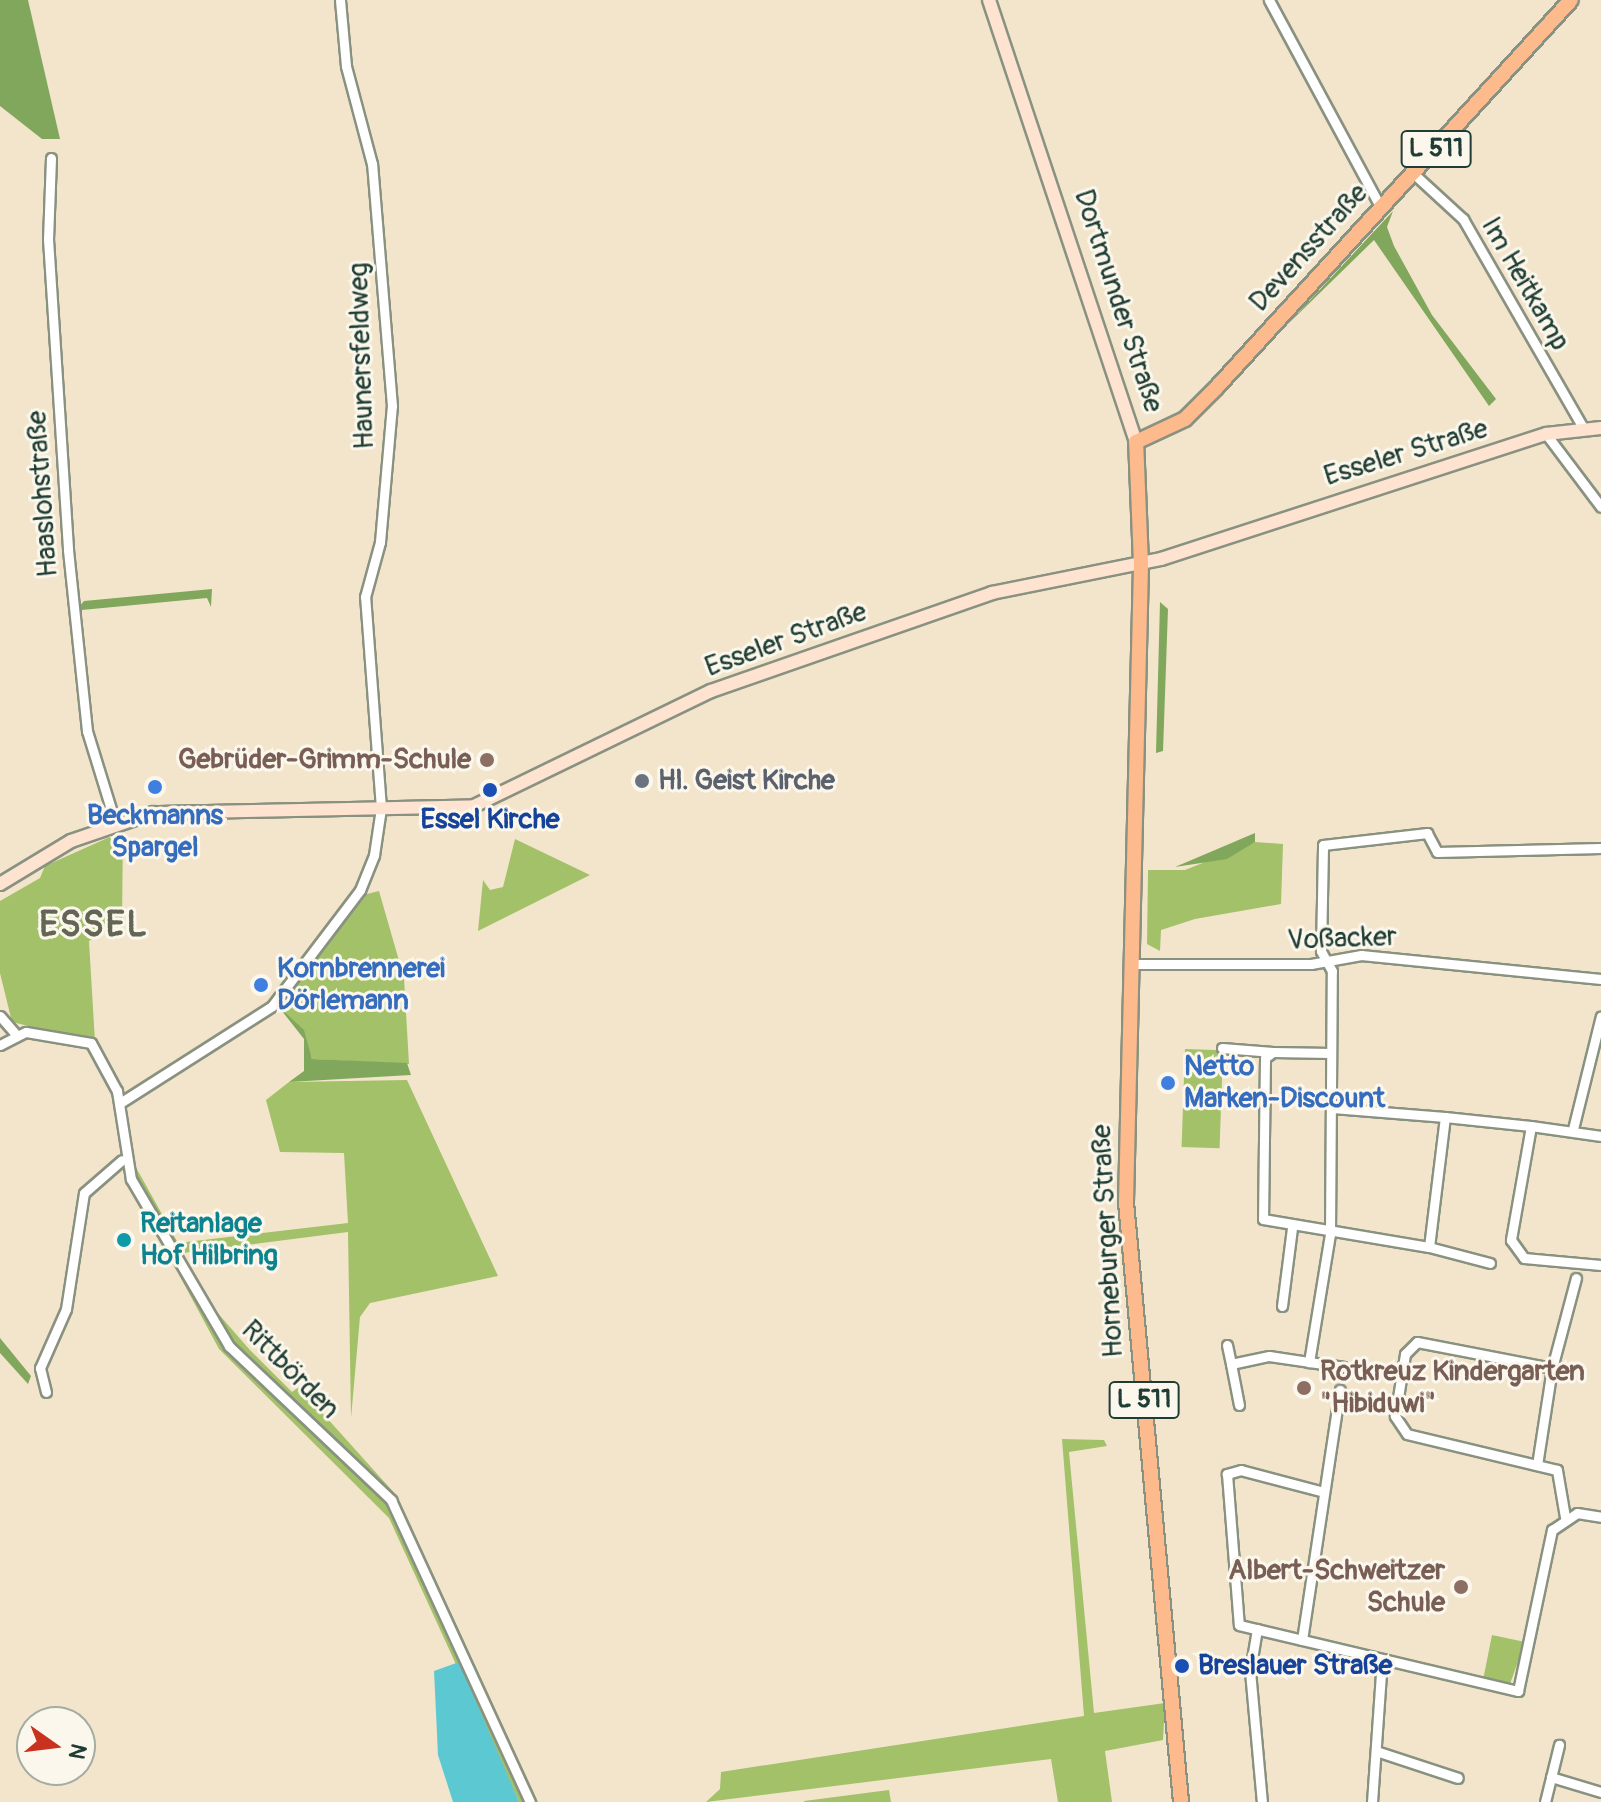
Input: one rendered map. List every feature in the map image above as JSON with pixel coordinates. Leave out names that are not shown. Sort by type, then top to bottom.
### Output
[{"type":"main road","name":"Dortmunder Straße","points":[[989,0],[1136,442],[1141,564],[1138,724]]},
{"type":"main road","name":"Devensstraße","points":[[1136,442],[1185,419],[1414,174],[1571,0]]},
{"type":"main road","name":"Esseler Straße","points":[[0,884],[115,822],[189,808],[474,806],[711,691],[992,593],[1141,564],[1546,434],[1601,428]]},
{"type":"main road","name":"Horneburger Straße","points":[[1138,724],[1126,1202],[1181,1802]]},
{"type":"street","name":"Haunersfeldweg","points":[[120,1103],[272,1006],[360,890],[381,808],[365,597],[380,542],[392,406],[372,164],[346,66],[340,0]]},
{"type":"street","points":[[1269,0],[1381,208]]},
{"type":"street","name":"Haaslohstraße","points":[[51,158],[48,239],[68,550],[87,731],[115,822]]},
{"type":"street","name":"Im Heitkamp","points":[[1414,174],[1463,219],[1583,428]]},
{"type":"street","points":[[1546,434],[1601,507]]},
{"type":"street","points":[[1309,1362],[1330,1234],[1332,1108],[1329,961],[1321,951],[1323,845],[1427,833],[1437,852],[1601,848]]},
{"type":"street","name":"Voßacker","points":[[1131,964],[1329,961],[1361,955],[1601,979]]},
{"type":"street","points":[[0,1016],[15,1033],[0,1045]]},
{"type":"street","points":[[1573,1129],[1601,1016]]},
{"type":"street","name":"Rittbörden","points":[[15,1033],[61,1033],[91,1043],[120,1103],[122,1160],[229,1346],[391,1500],[530,1802]]},
{"type":"street","points":[[1222,1048],[1331,1053]]},
{"type":"street","points":[[1273,1052],[1264,1064],[1262,1216],[1270,1225],[1429,1247],[1490,1263]]},
{"type":"street","points":[[1332,1108],[1573,1129],[1601,1136]]},
{"type":"street","points":[[1429,1247],[1445,1117]]},
{"type":"street","points":[[1531,1126],[1513,1251],[1578,1268],[1601,1265]]},
{"type":"street","points":[[46,1392],[40,1368],[66,1309],[84,1193],[122,1160]]},
{"type":"street","points":[[1282,1306],[1292,1228]]},
{"type":"street","points":[[1537,1465],[1552,1368],[1576,1278]]},
{"type":"street","points":[[1324,1492],[1241,1470],[1227,1474],[1239,1625],[1518,1691],[1550,1537],[1565,1517],[1561,1475],[1537,1465],[1402,1432],[1395,1416],[1407,1348],[1424,1342],[1552,1368]]},
{"type":"street","points":[[1227,1345],[1239,1405]]},
{"type":"street","points":[[1231,1364],[1269,1356],[1343,1367]]},
{"type":"street","points":[[1302,1640],[1340,1390]]},
{"type":"street","points":[[1565,1517],[1601,1517]]},
{"type":"street","points":[[1257,1629],[1250,1671],[1262,1802]]},
{"type":"street","points":[[1372,1802],[1382,1659]]},
{"type":"street","points":[[1545,1802],[1559,1745]]},
{"type":"street","points":[[1376,1751],[1458,1778]]},
{"type":"street","points":[[1551,1777],[1601,1792]]},
{"type":"green space","points":[[0,0],[28,0],[60,139],[42,139],[0,106]]},
{"type":"green space","points":[[1393,211],[1387,227],[1394,246],[1432,315],[1496,399],[1489,406],[1374,240],[1286,326]]},
{"type":"green space","points":[[212,589],[211,607],[207,598],[82,610],[81,644],[78,608],[84,601]]},
{"type":"green space","points":[[1160,602],[1168,609],[1163,751],[1156,753]]},
{"type":"green space","points":[[123,831],[122,922],[89,941],[95,1042],[12,1022],[0,973],[0,901],[40,878],[45,866]]},
{"type":"green space","points":[[1255,833],[1255,842],[1227,859],[1175,867]]},
{"type":"green space","points":[[515,839],[590,875],[478,931],[483,880],[490,890],[503,887]]},
{"type":"green space","points":[[1255,842],[1283,844],[1281,904],[1195,919],[1161,930],[1160,951],[1147,944],[1148,870],[1185,870]]},
{"type":"green space","points":[[379,891],[404,978],[409,1064],[312,1059],[305,1037],[278,1006],[367,894]]},
{"type":"green space","points":[[278,1006],[304,1030],[312,1059],[407,1063],[411,1075],[289,1082],[304,1071],[304,1039]]},
{"type":"green space","points":[[1185,1049],[1223,1050],[1220,1148],[1182,1147]]},
{"type":"green space","points":[[407,1080],[498,1276],[370,1303],[360,1317],[351,1418],[348,1232],[183,1253],[209,1303],[249,1349],[292,1392],[299,1387],[397,1496],[538,1802],[519,1802],[389,1518],[219,1349],[121,1167],[133,1162],[178,1243],[348,1223],[344,1153],[280,1152],[266,1100],[289,1082]]},
{"type":"green space","points":[[0,1338],[31,1376],[28,1384],[0,1353]]},
{"type":"green space","points":[[1062,1439],[1104,1440],[1107,1446],[1069,1452],[1094,1713],[1165,1703],[1163,1740],[1105,1751],[1112,1802],[1058,1802],[1051,1759],[706,1802],[720,1789],[721,1772],[1084,1716]]},
{"type":"green space","points":[[1492,1635],[1525,1642],[1510,1684],[1483,1680]]},
{"type":"green space","points":[[889,1790],[891,1802],[804,1802],[804,1801]]},
{"type":"water","points":[[459,1662],[519,1802],[453,1802],[438,1755],[434,1671]]},
{"type":"place","name":"Gebrüder-Grimm-Schule","points":[[487,760]]},
{"type":"place","name":"Hl. Geist Kirche","points":[[642,781]]},
{"type":"place","name":"Beckmanns Spargel","points":[[155,787]]},
{"type":"place","name":"Essel Kirche","points":[[490,790]]},
{"type":"place","name":"Kornbrennerei Dörlemann","points":[[261,985]]},
{"type":"place","name":"Netto Marken-Discount","points":[[1168,1083]]},
{"type":"place","name":"Reitanlage Hof Hilbring","points":[[124,1240]]},
{"type":"place","name":"Rotkreuz Kindergarten \"Hibiduwi\"","points":[[1304,1388]]},
{"type":"place","name":"Albert-Schweitzer Schule","points":[[1461,1587]]},
{"type":"place","name":"Breslauer Straße","points":[[1182,1666]]},
{"type":"district","name":"ESSEL","points":[[94,925]]}]
